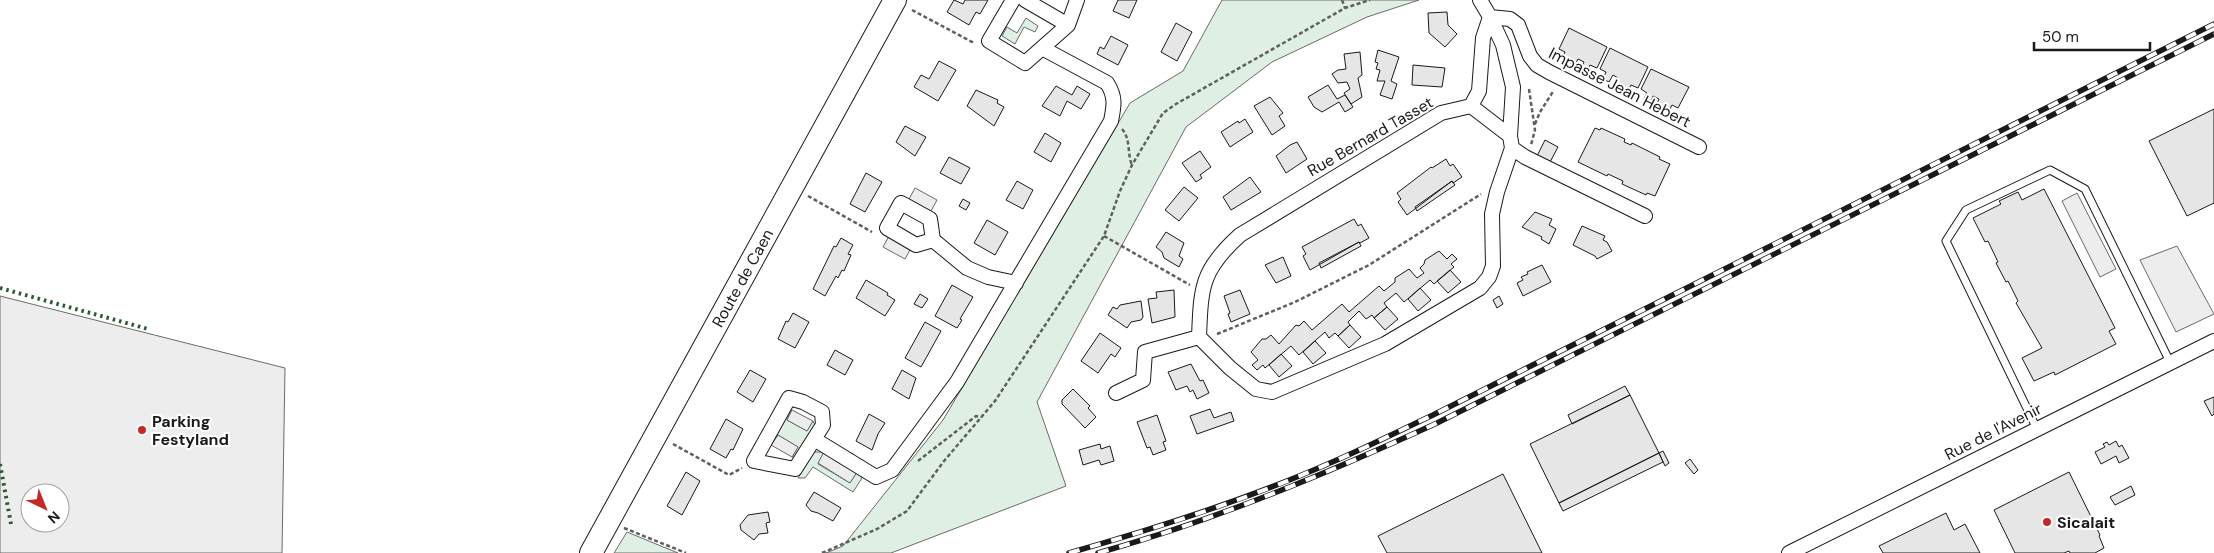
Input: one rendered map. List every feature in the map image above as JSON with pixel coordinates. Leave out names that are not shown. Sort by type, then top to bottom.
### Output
[{"type":"main road","name":"Route de Caen","points":[[591,553],[900,4]]},
{"type":"street","points":[[1013,0],[989,41],[1026,63],[1068,24],[1077,0]]},
{"type":"street","points":[[1025,0],[1068,24]]},
{"type":"street","points":[[1116,393],[1143,380],[1145,352],[1199,337],[1230,368],[1256,389],[1272,392],[1384,344],[1480,288],[1489,277],[1493,266],[1492,214],[1511,142],[1513,87],[1503,45],[1480,0]]},
{"type":"street","points":[[1490,17],[1483,38],[1479,91],[1470,106],[1525,157],[1645,216]]},
{"type":"street","name":"Impasse Jean Hebert","points":[[1490,17],[1510,19],[1518,25],[1530,56],[1537,65],[1699,147]]},
{"type":"street","points":[[814,439],[876,477],[892,470],[957,382],[1016,283],[1110,121],[1114,104],[1114,93],[1107,83],[1042,48]]},
{"type":"street","name":"Rue Bernard Tasset","points":[[1199,337],[1205,277],[1224,249],[1240,235],[1441,114],[1470,106]]},
{"type":"street","points":[[933,240],[916,245],[887,228],[901,203],[930,219],[933,240],[967,268],[988,277],[1016,283]]},
{"type":"street","name":"Rue de l'Avenir","points":[[1788,553],[2214,341]]},
{"type":"street","points":[[790,398],[803,402],[822,412],[822,425],[814,439],[796,469],[754,461],[790,398]]},
{"type":"lane","points":[[2037,429],[1946,241],[1966,210],[2050,170],[2086,189],[2170,362]]},
{"type":"path","points":[[1342,0],[1346,8]]},
{"type":"path","points":[[822,553],[877,529],[907,511],[944,461],[1000,393],[1104,236],[1120,191],[1132,165],[1163,113],[1184,99],[1346,8],[1370,0]]},
{"type":"path","points":[[900,4],[976,44]]},
{"type":"path","points":[[1528,151],[1534,141],[1535,125],[1524,63],[1530,56]]},
{"type":"path","points":[[1535,125],[1547,100],[1563,79]]},
{"type":"path","points":[[1110,121],[1117,124],[1125,132],[1130,148],[1129,158],[1132,165]]},
{"type":"path","points":[[1199,337],[1208,337],[1245,323],[1325,288],[1400,247],[1485,191]]},
{"type":"path","points":[[808,196],[872,232],[887,228]]},
{"type":"path","points":[[1104,236],[1190,285],[1205,277]]},
{"type":"path","points":[[892,470],[904,473],[965,422],[976,416],[981,417]]},
{"type":"path","points":[[673,444],[729,475]]},
{"type":"path","points":[[624,528],[686,553]]},
{"type":"green space","points":[[1222,0],[1419,0],[1367,17],[1272,62],[1186,127],[1037,402],[1066,486],[891,553],[826,553],[843,546],[943,420],[1130,103],[1183,71]]},
{"type":"green space","points":[[1026,18],[1038,26],[1035,32],[1024,27],[1015,44],[1002,36],[1007,27],[1017,33]]},
{"type":"green space","points":[[790,409],[792,410],[787,420],[807,431],[813,421],[815,425],[795,457],[792,457],[798,447],[778,435],[771,445],[769,444]]},
{"type":"green space","points":[[814,452],[824,452],[818,464],[850,483],[857,472],[862,478],[853,492],[813,467],[805,478],[798,478]]},
{"type":"green space","points":[[627,532],[678,553],[614,553]]},
{"type":"shaded area","points":[[915,188],[937,200],[931,211],[909,199]]},
{"type":"shaded area","points":[[2077,193],[2116,269],[2100,277],[2062,201]]},
{"type":"shaded area","points":[[889,236],[911,248],[905,259],[883,247]]},
{"type":"shaded area","points":[[2177,246],[2214,314],[2176,332],[2140,260]]},
{"type":"shaded area","name":"Parking Festyland","points":[[0,296],[285,368],[282,553],[0,553]]},
{"type":"shaded area","points":[[792,410],[813,421],[807,431],[787,420]]},
{"type":"shaded area","points":[[778,435],[798,447],[792,457],[771,445]]},
{"type":"shaded area","points":[[824,452],[857,472],[850,483],[818,463]]},
{"type":"building","points":[[954,0],[963,4],[965,0],[988,0],[980,14],[976,12],[969,25],[947,12]]},
{"type":"building","points":[[1118,0],[1137,0],[1129,18],[1113,11]]},
{"type":"building","points":[[1447,12],[1448,25],[1457,34],[1445,47],[1429,33],[1428,13]]},
{"type":"building","points":[[1176,23],[1192,32],[1177,61],[1161,52]]},
{"type":"building","points":[[1569,28],[1607,47],[1597,68],[1590,65],[1587,71],[1581,68],[1584,62],[1578,59],[1575,65],[1562,59],[1565,52],[1559,49]]},
{"type":"building","points":[[1111,36],[1128,45],[1118,65],[1097,54],[1100,47],[1104,49]]},
{"type":"building","points":[[1610,48],[1648,67],[1638,88],[1631,85],[1628,91],[1615,85],[1618,78],[1613,75],[1609,82],[1603,79],[1606,72],[1600,69]]},
{"type":"building","points":[[1378,50],[1399,57],[1391,81],[1397,84],[1392,99],[1380,95],[1385,81],[1377,81],[1380,70],[1376,69],[1378,63],[1375,62]]},
{"type":"building","points":[[1360,52],[1362,75],[1358,78],[1362,97],[1351,104],[1344,93],[1350,89],[1347,82],[1338,83],[1332,74],[1338,70],[1346,69],[1344,54]]},
{"type":"building","points":[[939,61],[956,70],[938,101],[914,87],[921,75],[929,79]]},
{"type":"building","points":[[1413,65],[1445,68],[1442,87],[1412,85]]},
{"type":"building","points":[[1651,69],[1689,87],[1678,108],[1672,105],[1669,111],[1656,105],[1659,99],[1653,96],[1651,102],[1644,99],[1647,93],[1641,89]]},
{"type":"building","points":[[1328,85],[1337,99],[1345,95],[1353,107],[1345,112],[1339,102],[1322,112],[1314,107],[1308,97]]},
{"type":"building","points":[[1056,86],[1072,95],[1077,86],[1090,94],[1081,109],[1067,101],[1060,116],[1042,106]]},
{"type":"building","points":[[976,90],[998,100],[997,103],[1004,107],[994,126],[967,106]]},
{"type":"building","points":[[1270,97],[1283,113],[1279,116],[1285,126],[1272,135],[1254,106]]},
{"type":"building","points":[[2214,109],[2214,203],[2187,216],[2149,141]]},
{"type":"building","points":[[1245,119],[1253,132],[1230,147],[1221,132],[1238,121],[1239,123]]},
{"type":"building","points":[[905,126],[926,137],[915,156],[896,142]]},
{"type":"building","points":[[1595,128],[1600,130],[1601,128],[1625,139],[1624,142],[1631,145],[1632,143],[1670,164],[1655,196],[1647,193],[1646,195],[1622,184],[1623,181],[1608,174],[1607,176],[1578,162]]},
{"type":"building","points":[[1045,133],[1061,143],[1051,162],[1034,152]]},
{"type":"building","points":[[1545,140],[1558,147],[1550,162],[1537,156]]},
{"type":"building","points":[[1297,142],[1307,159],[1286,173],[1276,156]]},
{"type":"building","points":[[1200,151],[1211,167],[1200,175],[1202,178],[1196,182],[1182,163]]},
{"type":"building","points":[[949,157],[970,168],[961,184],[940,173]]},
{"type":"building","points":[[1446,159],[1450,166],[1453,164],[1462,177],[1453,183],[1452,181],[1407,215],[1398,202],[1401,199],[1397,193],[1431,167]]},
{"type":"building","points":[[866,173],[882,182],[865,212],[850,204]]},
{"type":"building","points":[[1250,177],[1261,192],[1231,210],[1223,197]]},
{"type":"building","points":[[1017,181],[1033,190],[1023,209],[1006,200]]},
{"type":"building","points":[[1452,181],[1455,185],[1417,211],[1415,207]]},
{"type":"building","points":[[1184,187],[1198,198],[1179,221],[1165,210]]},
{"type":"building","points":[[2044,189],[2115,328],[2109,331],[2116,344],[2055,375],[2054,372],[2034,381],[2022,358],[2042,348],[2016,303],[2018,301],[1996,263],[1998,262],[1988,241],[1985,242],[1973,218],[2001,204],[1999,201],[2018,192],[2022,200]]},
{"type":"building","points":[[963,199],[970,203],[966,210],[959,206]]},
{"type":"building","points":[[1535,212],[1552,219],[1549,225],[1556,229],[1549,244],[1541,239],[1542,237],[1522,227]]},
{"type":"building","points":[[1354,219],[1358,226],[1361,224],[1369,238],[1310,270],[1303,256],[1306,254],[1302,247]]},
{"type":"building","points":[[987,220],[1008,232],[995,255],[974,243]]},
{"type":"building","points":[[1582,226],[1605,236],[1603,240],[1607,242],[1612,251],[1597,259],[1595,256],[1573,245]]},
{"type":"building","points":[[1166,232],[1184,243],[1179,256],[1183,259],[1179,267],[1164,258],[1162,252],[1156,247]]},
{"type":"building","points":[[841,238],[853,245],[848,254],[851,255],[844,271],[842,270],[838,278],[836,276],[825,296],[813,289],[834,246],[836,247]]},
{"type":"building","points":[[1359,242],[1361,246],[1321,268],[1319,263]]},
{"type":"building","points":[[1439,251],[1447,259],[1452,254],[1457,259],[1451,264],[1454,267],[1434,284],[1430,280],[1404,302],[1396,293],[1384,303],[1387,307],[1374,318],[1372,315],[1366,319],[1359,311],[1348,322],[1350,325],[1338,336],[1335,333],[1329,338],[1325,332],[1299,355],[1291,346],[1265,368],[1263,365],[1257,370],[1252,365],[1258,360],[1251,352],[1262,339],[1266,339],[1271,335],[1279,344],[1296,325],[1299,326],[1304,321],[1312,330],[1342,304],[1349,312],[1379,286],[1384,291],[1395,282],[1395,278],[1409,269],[1417,278],[1424,273],[1420,268],[1425,260]]},
{"type":"building","points":[[1283,257],[1291,276],[1276,283],[1265,265]]},
{"type":"building","points":[[1542,265],[1551,282],[1523,296],[1517,283],[1523,280],[1521,277],[1528,274],[1527,272]]},
{"type":"building","points":[[1450,270],[1461,282],[1448,293],[1437,281]]},
{"type":"building","points":[[866,280],[888,293],[887,295],[895,300],[885,316],[856,298]]},
{"type":"building","points":[[952,285],[973,297],[957,328],[935,316]]},
{"type":"building","points":[[1420,288],[1431,300],[1418,311],[1408,299]]},
{"type":"building","points":[[1174,290],[1175,317],[1152,323],[1148,299],[1157,298],[1156,292]]},
{"type":"building","points":[[1240,290],[1250,314],[1231,322],[1224,296]]},
{"type":"building","points":[[920,294],[928,299],[922,308],[914,304]]},
{"type":"building","points":[[1499,296],[1503,304],[1497,308],[1493,300]]},
{"type":"building","points":[[1141,301],[1143,317],[1141,320],[1131,322],[1127,328],[1108,315],[1113,307],[1117,309],[1120,305]]},
{"type":"building","points":[[1387,307],[1398,319],[1385,330],[1374,318]]},
{"type":"building","points":[[793,313],[809,322],[795,348],[778,339],[786,321],[788,322]]},
{"type":"building","points":[[925,322],[941,331],[921,367],[905,358]]},
{"type":"building","points":[[1350,325],[1361,337],[1349,348],[1338,336]]},
{"type":"building","points":[[1100,333],[1121,348],[1115,357],[1111,354],[1098,373],[1081,361]]},
{"type":"building","points":[[1315,341],[1326,353],[1313,364],[1303,352]]},
{"type":"building","points":[[835,350],[853,360],[845,375],[827,365]]},
{"type":"building","points":[[1281,354],[1292,366],[1279,377],[1269,365]]},
{"type":"building","points":[[1191,364],[1200,381],[1203,380],[1209,393],[1197,399],[1193,390],[1190,392],[1187,386],[1176,390],[1168,372]]},
{"type":"building","points":[[750,370],[766,379],[753,402],[737,392]]},
{"type":"building","points":[[902,370],[916,378],[909,399],[892,389]]},
{"type":"building","points":[[1625,386],[1630,395],[1572,424],[1568,415]]},
{"type":"building","points":[[1073,389],[1090,406],[1088,408],[1096,417],[1085,428],[1062,404],[1062,400]]},
{"type":"building","points":[[1630,395],[1659,453],[1559,503],[1530,444]]},
{"type":"building","points":[[2214,397],[2214,414],[2212,416],[2204,401]]},
{"type":"building","points":[[1210,409],[1214,418],[1231,412],[1234,421],[1197,434],[1190,416]]},
{"type":"building","points":[[869,414],[885,423],[878,434],[872,450],[856,441]]},
{"type":"building","points":[[1157,415],[1166,441],[1163,442],[1166,450],[1153,455],[1150,447],[1147,448],[1137,422]]},
{"type":"building","points":[[726,419],[743,429],[733,450],[731,449],[726,458],[710,449]]},
{"type":"building","points":[[2116,441],[2119,447],[2122,445],[2129,458],[2119,463],[2116,456],[2101,464],[2095,452],[2105,447],[2103,444],[2107,442],[2109,445]]},
{"type":"building","points":[[1100,444],[1101,449],[1110,446],[1114,461],[1101,465],[1099,460],[1083,465],[1079,450]]},
{"type":"building","points":[[1663,451],[1669,463],[1665,466],[1659,453]]},
{"type":"building","points":[[1659,453],[1663,462],[1563,511],[1559,503]]},
{"type":"building","points":[[1690,459],[1698,470],[1694,474],[1685,463]]},
{"type":"building","points":[[686,472],[700,481],[682,515],[667,506]]},
{"type":"building","name":"Sicalait","points":[[2069,472],[2100,535],[2104,548],[2095,553],[2070,553],[2069,551],[2064,553],[2015,553],[1994,510]]},
{"type":"building","points":[[1503,474],[1542,553],[1387,553],[1378,536]]},
{"type":"building","points":[[2131,486],[2135,495],[2115,505],[2110,497]]},
{"type":"building","points":[[814,492],[841,508],[833,521],[811,511],[806,505]]},
{"type":"building","points":[[768,512],[770,522],[766,523],[768,533],[759,534],[754,540],[741,530],[740,525],[748,515]]},
{"type":"building","points":[[1946,513],[1954,530],[1965,524],[1980,553],[1883,553],[1879,546]]},
{"type":"railway","points":[[1069,553],[1135,534],[1234,501],[1356,451],[1433,415],[2214,24]]},
{"type":"railway","points":[[1098,553],[1185,526],[1270,495],[1437,423],[2214,34]]},
{"type":"hedge","points":[[0,288],[148,329]]},
{"type":"hedge","points":[[0,464],[11,524]]},
{"type":"place","name":"Parking Festyland","points":[[142,430]]},
{"type":"place","name":"Sicalait","points":[[2047,522]]}]
